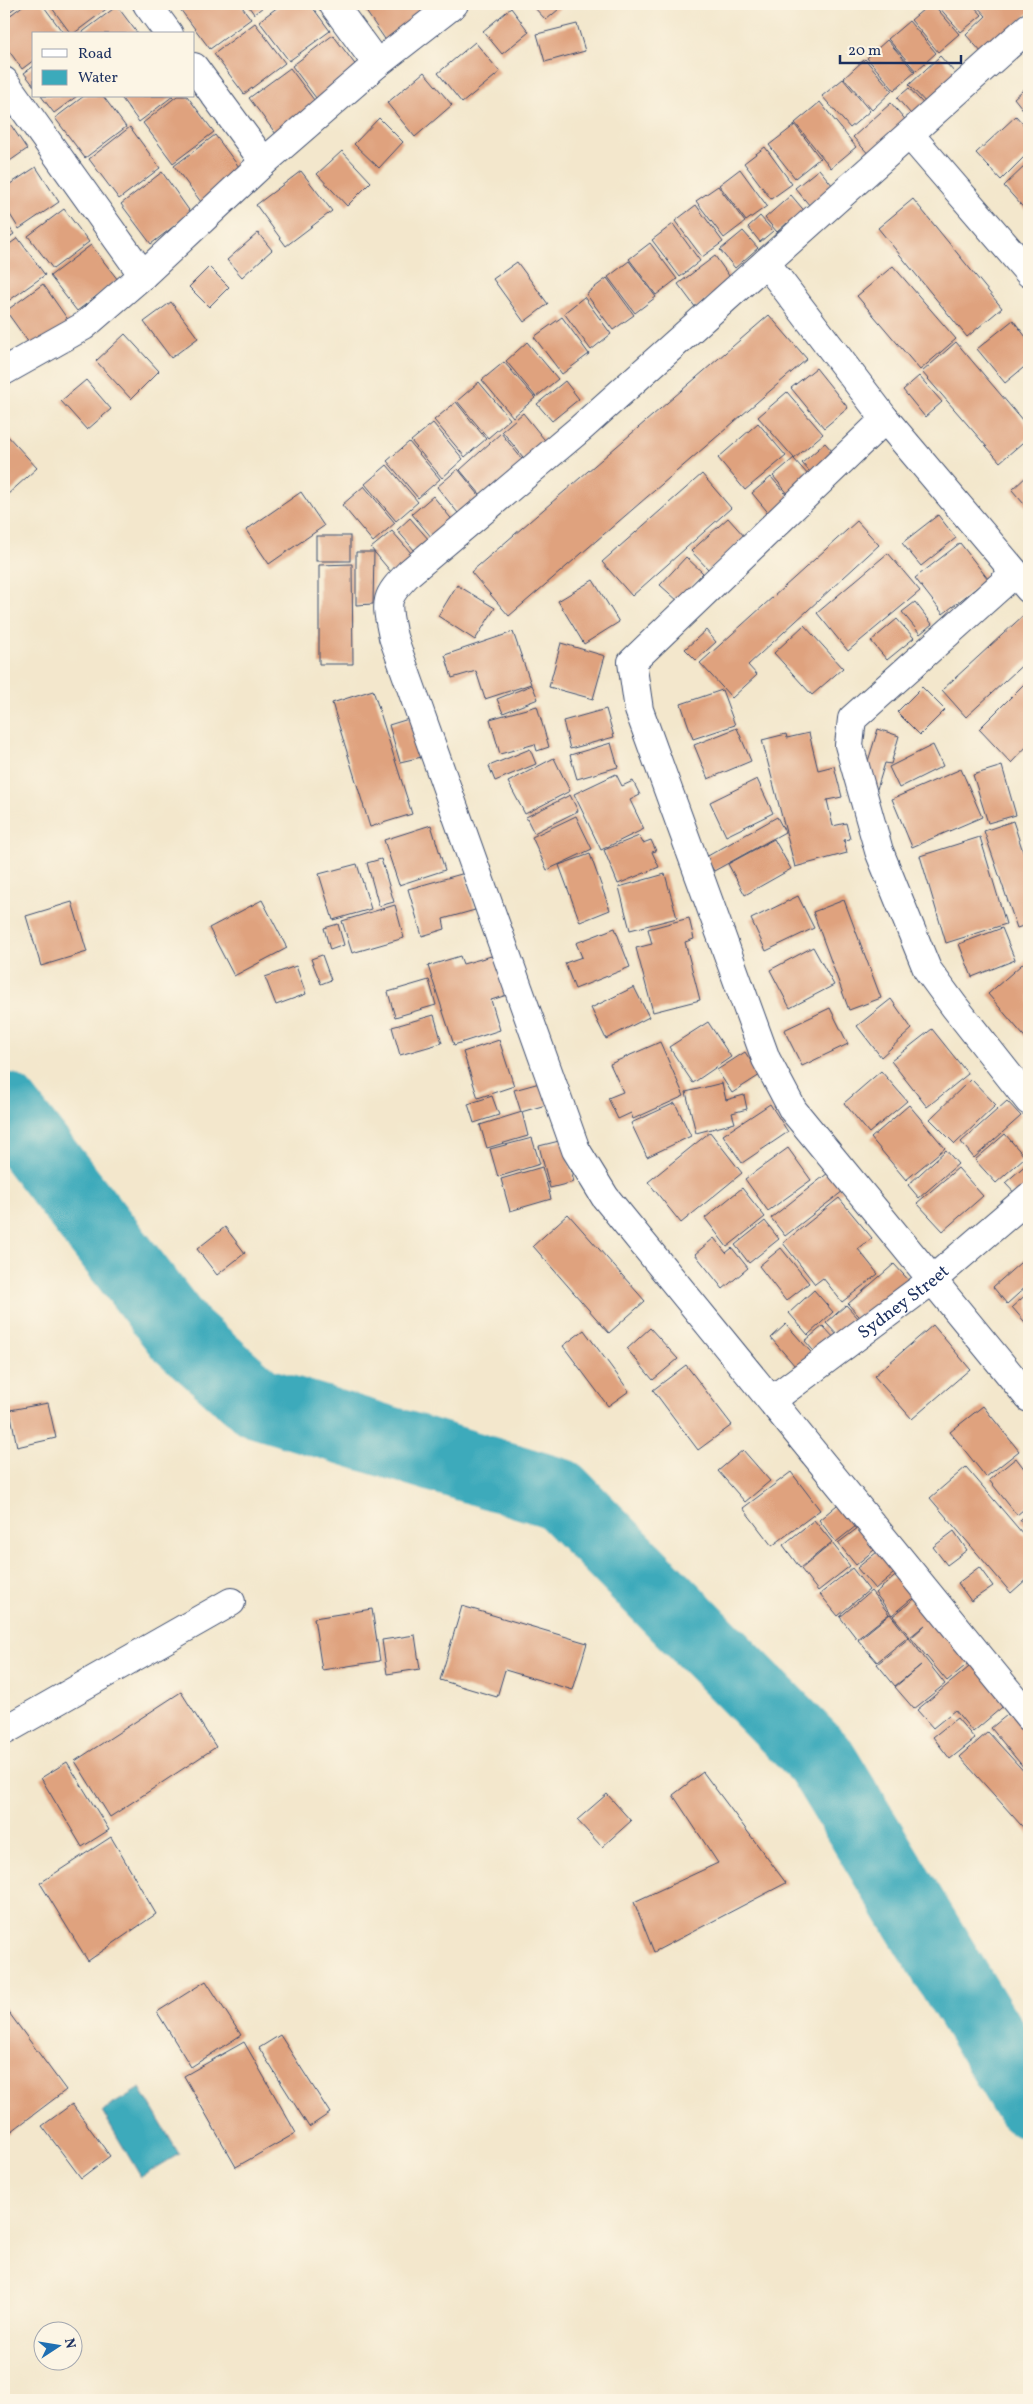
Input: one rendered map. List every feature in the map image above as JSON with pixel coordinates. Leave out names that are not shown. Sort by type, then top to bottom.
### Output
[{"type":"street","points":[[147,4],[168,32]]},
{"type":"street","points":[[333,4],[377,64]]},
{"type":"street","points":[[5,368],[84,326],[143,275],[264,162],[377,64],[454,4]]},
{"type":"street","points":[[1029,27],[910,136],[581,428],[410,573],[392,590],[388,608],[396,646],[576,1150],[606,1197],[1029,1717]]},
{"type":"street","points":[[195,68],[264,162]]},
{"type":"street","points":[[4,81],[143,275]]},
{"type":"street","points":[[910,136],[1029,273]]},
{"type":"street","points":[[766,263],[886,419],[1022,581],[852,719],[849,745],[879,851],[927,969],[1029,1101]]},
{"type":"street","points":[[886,419],[632,662],[639,710],[766,1059],[793,1110],[1029,1398]]},
{"type":"street","name":"Sydney Street","points":[[772,1400],[932,1281],[1029,1197]]},
{"type":"street","points":[[4,1732],[231,1602]]},
{"type":"water","points":[[140,2088],[179,2154],[141,2177],[102,2111]]},
{"type":"building","points":[[4,4],[20,4],[4,16]]},
{"type":"building","points":[[25,4],[42,4],[63,32],[32,32],[32,62],[22,69],[4,44],[4,20]]},
{"type":"building","points":[[49,4],[113,4],[76,32],[70,32]]},
{"type":"building","points":[[188,4],[240,4],[251,19],[210,49],[180,9]]},
{"type":"building","points":[[247,4],[267,4],[254,14]]},
{"type":"building","points":[[282,4],[310,4],[330,31],[289,61],[259,21]]},
{"type":"building","points":[[361,4],[421,4],[429,14],[387,42]]},
{"type":"building","points":[[531,4],[565,4],[546,20]]},
{"type":"building","points":[[930,4],[933,4],[959,34],[938,52],[911,20]]},
{"type":"building","points":[[936,4],[972,4],[982,15],[961,32]]},
{"type":"building","points":[[975,4],[1029,4],[1029,13],[983,54],[966,35],[986,16]]},
{"type":"building","points":[[117,6],[136,32],[83,32]]},
{"type":"building","points":[[511,8],[529,32],[502,54],[483,31]]},
{"type":"building","points":[[909,21],[936,53],[916,71],[888,39]]},
{"type":"building","points":[[255,23],[285,63],[244,94],[214,54]]},
{"type":"building","points":[[577,24],[585,51],[545,62],[537,34]]},
{"type":"building","points":[[333,35],[363,75],[322,106],[292,66]]},
{"type":"building","points":[[887,40],[915,72],[894,90],[867,58]]},
{"type":"building","points":[[475,42],[500,72],[462,103],[438,73]]},
{"type":"building","points":[[940,56],[962,81],[932,109],[909,85]]},
{"type":"building","points":[[865,59],[892,91],[872,110],[844,78]]},
{"type":"building","points":[[32,67],[32,83],[24,73]]},
{"type":"building","points":[[290,68],[320,108],[279,138],[249,98]]},
{"type":"building","points":[[424,72],[452,105],[415,137],[387,103]]},
{"type":"building","points":[[843,79],[870,111],[850,128],[822,96]]},
{"type":"building","points":[[1029,85],[1029,117],[1014,98]]},
{"type":"building","points":[[909,88],[929,110],[917,121],[897,98]]},
{"type":"building","points":[[43,98],[74,98],[54,113]]},
{"type":"building","points":[[81,98],[104,98],[126,127],[85,158],[55,118]]},
{"type":"building","points":[[121,98],[170,98],[139,122]]},
{"type":"building","points":[[174,98],[188,98],[214,132],[173,163],[143,123]]},
{"type":"building","points":[[820,102],[856,147],[831,168],[795,123]]},
{"type":"building","points":[[891,103],[909,124],[872,158],[853,137]]},
{"type":"building","points":[[4,115],[27,149],[4,165]]},
{"type":"building","points":[[1016,116],[1029,131],[1029,152],[1001,180],[976,153]]},
{"type":"building","points":[[379,118],[403,142],[379,168],[354,144]]},
{"type":"building","points":[[795,125],[820,158],[795,178],[769,145]]},
{"type":"building","points":[[130,127],[160,168],[119,199],[89,159]]},
{"type":"building","points":[[215,135],[245,175],[204,206],[174,166]]},
{"type":"building","points":[[765,147],[792,184],[771,199],[744,163]]},
{"type":"building","points":[[342,151],[371,182],[347,206],[317,174]]},
{"type":"building","points":[[1029,162],[1029,214],[1004,186]]},
{"type":"building","points":[[36,167],[59,202],[19,229],[4,205],[4,188]]},
{"type":"building","points":[[740,169],[767,206],[746,221],[719,185]]},
{"type":"building","points":[[819,169],[833,186],[810,206],[795,188]]},
{"type":"building","points":[[301,171],[332,211],[286,246],[256,205]]},
{"type":"building","points":[[162,172],[191,213],[151,244],[121,204]]},
{"type":"building","points":[[718,186],[745,222],[724,238],[696,201]]},
{"type":"building","points":[[791,195],[807,214],[791,228],[787,223],[777,232],[765,218]]},
{"type":"building","points":[[913,199],[1002,308],[967,337],[878,228]]},
{"type":"building","points":[[696,205],[723,242],[702,257],[675,221]]},
{"type":"building","points":[[64,209],[89,242],[53,269],[28,236]]},
{"type":"building","points":[[760,216],[773,231],[760,242],[748,227]]},
{"type":"building","points":[[4,220],[14,234],[4,241]]},
{"type":"building","points":[[673,224],[700,261],[680,277],[652,240]]},
{"type":"building","points":[[743,231],[758,248],[735,268],[720,250]]},
{"type":"building","points":[[258,233],[272,250],[242,277],[227,260]]},
{"type":"building","points":[[18,238],[45,275],[4,304],[4,248]]},
{"type":"building","points":[[650,243],[677,279],[656,295],[629,259]]},
{"type":"building","points":[[91,245],[118,280],[77,311],[50,276]]},
{"type":"building","points":[[715,256],[732,280],[696,308],[678,284]]},
{"type":"building","points":[[629,261],[656,297],[635,313],[608,277]]},
{"type":"building","points":[[517,262],[548,304],[524,322],[493,279]]},
{"type":"building","points":[[893,266],[956,339],[920,370],[857,296]]},
{"type":"building","points":[[209,267],[229,287],[209,307],[189,287]]},
{"type":"building","points":[[607,278],[634,315],[613,330],[586,294]]},
{"type":"building","points":[[43,284],[71,324],[34,350],[6,311]]},
{"type":"building","points":[[584,297],[611,334],[591,350],[564,313]]},
{"type":"building","points":[[171,302],[198,338],[171,358],[144,322]]},
{"type":"building","points":[[769,315],[807,359],[509,616],[471,572]]},
{"type":"building","points":[[562,317],[589,354],[562,374],[534,337]]},
{"type":"building","points":[[1013,320],[1029,341],[1029,363],[1005,383],[977,349]]},
{"type":"building","points":[[125,334],[159,371],[131,399],[96,361]]},
{"type":"building","points":[[527,342],[558,379],[536,397],[506,361]]},
{"type":"building","points":[[956,342],[1029,428],[1029,437],[1000,462],[922,372]]},
{"type":"building","points":[[504,362],[535,398],[513,417],[482,380]]},
{"type":"building","points":[[816,368],[848,408],[824,428],[791,388]]},
{"type":"building","points":[[919,376],[942,402],[925,417],[903,390]]},
{"type":"building","points":[[86,380],[111,409],[87,430],[61,401]]},
{"type":"building","points":[[565,381],[579,399],[552,421],[537,404]]},
{"type":"building","points":[[479,382],[510,419],[488,438],[457,401]]},
{"type":"building","points":[[787,392],[823,434],[794,459],[816,484],[795,502],[773,476],[794,458],[758,417]]},
{"type":"building","points":[[456,402],[486,439],[465,457],[434,420]]},
{"type":"building","points":[[523,413],[548,444],[527,462],[502,431]]},
{"type":"building","points":[[433,423],[463,459],[442,478],[411,441]]},
{"type":"building","points":[[758,423],[786,456],[745,490],[718,458]]},
{"type":"building","points":[[501,433],[526,464],[485,500],[460,470]]},
{"type":"building","points":[[6,434],[37,468],[7,495],[4,492],[4,436]]},
{"type":"building","points":[[409,442],[440,479],[418,498],[387,461]]},
{"type":"building","points":[[825,443],[840,460],[817,480],[802,463]]},
{"type":"building","points":[[387,465],[418,502],[396,521],[365,484]]},
{"type":"building","points":[[458,469],[483,500],[462,518],[437,487]]},
{"type":"building","points":[[702,474],[731,508],[632,596],[602,562]]},
{"type":"building","points":[[1029,474],[1029,510],[1012,490]]},
{"type":"building","points":[[771,477],[790,499],[771,516],[752,493]]},
{"type":"building","points":[[364,486],[395,523],[373,542],[342,505]]},
{"type":"building","points":[[301,492],[324,526],[269,564],[246,530]]},
{"type":"building","points":[[433,496],[458,527],[437,544],[412,514]]},
{"type":"building","points":[[938,515],[956,538],[921,566],[902,543]]},
{"type":"building","points":[[410,518],[435,547],[421,558],[397,530]]},
{"type":"building","points":[[728,518],[745,537],[709,570],[691,551]]},
{"type":"building","points":[[857,521],[879,545],[748,665],[757,675],[732,698],[700,663]]},
{"type":"building","points":[[392,531],[418,561],[396,578],[371,548]]},
{"type":"building","points":[[316,536],[350,536],[350,561],[316,561]]},
{"type":"building","points":[[960,543],[988,579],[943,614],[915,578]]},
{"type":"building","points":[[356,552],[374,552],[373,604],[356,605]]},
{"type":"building","points":[[888,553],[920,591],[848,651],[817,613]]},
{"type":"building","points":[[686,557],[703,573],[678,601],[660,585]]},
{"type":"building","points":[[352,564],[353,664],[319,664],[319,565]]},
{"type":"building","points":[[593,580],[619,622],[584,644],[558,601]]},
{"type":"building","points":[[457,585],[495,608],[475,640],[438,616]]},
{"type":"building","points":[[915,602],[932,624],[920,634],[902,612]]},
{"type":"building","points":[[1026,613],[1029,616],[1029,659],[966,717],[942,690]]},
{"type":"building","points":[[897,619],[914,638],[887,660],[871,641]]},
{"type":"building","points":[[804,625],[843,668],[812,695],[774,653]]},
{"type":"building","points":[[706,630],[716,642],[696,660],[685,649]]},
{"type":"building","points":[[513,632],[531,684],[485,699],[476,671],[452,678],[445,655]]},
{"type":"building","points":[[561,643],[605,656],[593,699],[549,687]]},
{"type":"building","points":[[1029,679],[1029,744],[1011,763],[979,729]]},
{"type":"building","points":[[532,685],[538,699],[503,713],[497,699]]},
{"type":"building","points":[[922,687],[945,710],[920,735],[897,712]]},
{"type":"building","points":[[373,690],[412,814],[370,827],[332,703]]},
{"type":"building","points":[[722,690],[735,725],[693,739],[681,704]]},
{"type":"building","points":[[537,706],[549,747],[537,751],[535,744],[500,754],[490,719]]},
{"type":"building","points":[[606,709],[614,737],[570,749],[563,721]]},
{"type":"building","points":[[415,717],[426,756],[400,762],[389,725]]},
{"type":"building","points":[[737,728],[751,761],[708,779],[694,745]]},
{"type":"building","points":[[878,729],[899,736],[891,764],[885,763],[877,789],[861,784]]},
{"type":"building","points":[[809,733],[818,770],[834,766],[842,797],[827,800],[833,826],[846,823],[850,839],[844,840],[847,853],[795,867],[762,740],[786,734],[787,738]]},
{"type":"building","points":[[611,743],[618,767],[577,779],[570,755]]},
{"type":"building","points":[[933,745],[943,766],[899,788],[889,767]]},
{"type":"building","points":[[530,749],[536,764],[495,781],[489,766]]},
{"type":"building","points":[[554,758],[570,791],[525,814],[508,782]]},
{"type":"building","points":[[1002,766],[1016,815],[988,823],[973,775]]},
{"type":"building","points":[[961,769],[982,817],[912,847],[892,799]]},
{"type":"building","points":[[616,774],[622,786],[633,781],[640,795],[630,800],[644,829],[601,850],[574,794]]},
{"type":"building","points":[[757,779],[773,813],[726,836],[710,802]]},
{"type":"building","points":[[570,795],[578,811],[534,833],[526,817]]},
{"type":"building","points":[[576,816],[592,849],[547,870],[532,837]]},
{"type":"building","points":[[777,817],[785,832],[714,871],[706,857]]},
{"type":"building","points":[[1013,821],[1029,870],[1029,924],[1017,928],[984,831]]},
{"type":"building","points":[[431,825],[445,870],[399,885],[384,840]]},
{"type":"building","points":[[639,836],[643,843],[651,840],[656,851],[652,852],[659,867],[618,884],[604,850]]},
{"type":"building","points":[[980,837],[1006,924],[946,943],[920,856]]},
{"type":"building","points":[[774,839],[791,869],[745,895],[728,864]]},
{"type":"building","points":[[590,854],[610,910],[580,922],[559,865]]},
{"type":"building","points":[[381,859],[394,902],[379,906],[367,863]]},
{"type":"building","points":[[357,864],[371,909],[333,920],[319,874]]},
{"type":"building","points":[[465,873],[475,910],[443,919],[445,929],[422,936],[408,889]]},
{"type":"building","points":[[665,874],[677,918],[630,930],[619,887]]},
{"type":"building","points":[[798,896],[814,928],[766,951],[751,919]]},
{"type":"building","points":[[262,900],[287,948],[234,976],[209,928]]},
{"type":"building","points":[[844,900],[881,998],[849,1010],[813,912]]},
{"type":"building","points":[[72,902],[87,952],[41,966],[26,916]]},
{"type":"building","points":[[395,905],[404,938],[352,953],[342,921]]},
{"type":"building","points":[[689,918],[694,939],[685,942],[700,1000],[653,1012],[636,948],[652,944],[648,929]]},
{"type":"building","points":[[338,924],[344,945],[330,950],[324,928]]},
{"type":"building","points":[[615,928],[630,967],[575,989],[565,963],[582,957],[576,943]]},
{"type":"building","points":[[1002,928],[1015,960],[972,977],[959,944]]},
{"type":"building","points":[[813,947],[834,985],[790,1008],[770,970]]},
{"type":"building","points":[[322,955],[331,980],[321,984],[311,959]]},
{"type":"building","points":[[495,955],[507,995],[491,1000],[500,1030],[454,1045],[428,966],[460,956],[463,964]]},
{"type":"building","points":[[1029,958],[1029,1042],[988,994]]},
{"type":"building","points":[[296,966],[306,994],[276,1005],[265,977]]},
{"type":"building","points":[[429,980],[436,1005],[395,1017],[388,992]]},
{"type":"building","points":[[634,987],[649,1017],[606,1039],[591,1008]]},
{"type":"building","points":[[891,999],[912,1029],[881,1057],[857,1026]]},
{"type":"building","points":[[830,1008],[848,1044],[802,1066],[784,1030]]},
{"type":"building","points":[[434,1015],[442,1043],[400,1055],[392,1027]]},
{"type":"building","points":[[708,1022],[731,1057],[693,1083],[669,1047]]},
{"type":"building","points":[[932,1029],[968,1074],[927,1107],[891,1061]]},
{"type":"building","points":[[499,1040],[514,1086],[478,1098],[463,1052]]},
{"type":"building","points":[[660,1042],[684,1096],[633,1119],[631,1113],[618,1119],[608,1098],[623,1092],[610,1064]]},
{"type":"building","points":[[745,1052],[760,1075],[732,1093],[717,1070]]},
{"type":"building","points":[[881,1071],[907,1101],[869,1133],[844,1103]]},
{"type":"building","points":[[971,1079],[996,1105],[955,1144],[930,1119]]},
{"type":"building","points":[[547,1081],[553,1103],[521,1112],[514,1090]]},
{"type":"building","points":[[722,1083],[726,1100],[744,1095],[747,1109],[732,1113],[735,1123],[696,1133],[686,1092]]},
{"type":"building","points":[[492,1096],[499,1115],[474,1123],[468,1104]]},
{"type":"building","points":[[1007,1101],[1021,1116],[974,1158],[961,1142]]},
{"type":"building","points":[[675,1103],[691,1136],[647,1157],[631,1123]]},
{"type":"building","points":[[770,1104],[788,1132],[742,1163],[723,1135]]},
{"type":"building","points":[[909,1105],[945,1148],[906,1180],[871,1138]]},
{"type":"building","points":[[522,1112],[528,1136],[487,1148],[480,1125]]},
{"type":"building","points":[[710,1132],[742,1173],[681,1223],[648,1182]]},
{"type":"building","points":[[1005,1134],[1025,1157],[996,1183],[975,1160]]},
{"type":"building","points":[[532,1138],[540,1164],[498,1177],[490,1149]]},
{"type":"building","points":[[563,1140],[574,1182],[550,1188],[539,1146]]},
{"type":"building","points":[[788,1148],[811,1180],[768,1211],[745,1179]]},
{"type":"building","points":[[946,1150],[958,1164],[919,1198],[908,1185]]},
{"type":"building","points":[[1029,1162],[1029,1193],[1021,1200],[1005,1183]]},
{"type":"building","points":[[542,1167],[551,1199],[510,1211],[501,1179]]},
{"type":"building","points":[[958,1168],[983,1196],[943,1231],[917,1203]]},
{"type":"building","points":[[828,1173],[843,1191],[785,1236],[771,1218]]},
{"type":"building","points":[[742,1188],[765,1217],[727,1247],[705,1218]]},
{"type":"building","points":[[839,1198],[872,1238],[858,1249],[878,1274],[842,1302],[823,1278],[815,1284],[783,1243]]},
{"type":"building","points":[[568,1214],[645,1301],[609,1333],[533,1246]]},
{"type":"building","points":[[765,1221],[779,1239],[749,1263],[735,1245]]},
{"type":"building","points":[[225,1227],[245,1253],[217,1275],[197,1249]]},
{"type":"building","points":[[714,1238],[726,1253],[732,1248],[748,1268],[723,1289],[695,1254]]},
{"type":"building","points":[[781,1248],[809,1283],[786,1301],[759,1266]]},
{"type":"building","points":[[1029,1255],[1029,1284],[1007,1304],[993,1287]]},
{"type":"building","points":[[894,1264],[913,1285],[868,1326],[848,1304]]},
{"type":"building","points":[[814,1290],[833,1312],[808,1335],[789,1313]]},
{"type":"building","points":[[1029,1292],[1029,1327],[1012,1307]]},
{"type":"building","points":[[846,1305],[860,1320],[840,1338],[826,1323]]},
{"type":"building","points":[[786,1324],[817,1359],[801,1373],[771,1338]]},
{"type":"building","points":[[933,1325],[970,1369],[912,1419],[874,1376]]},
{"type":"building","points":[[823,1326],[837,1341],[819,1357],[805,1341]]},
{"type":"building","points":[[650,1328],[678,1359],[653,1380],[627,1349]]},
{"type":"building","points":[[584,1330],[629,1391],[608,1406],[563,1346]]},
{"type":"building","points":[[686,1365],[732,1425],[698,1450],[653,1390]]},
{"type":"building","points":[[48,1403],[56,1438],[17,1447],[10,1410]]},
{"type":"building","points":[[983,1406],[1019,1451],[986,1477],[950,1432]]},
{"type":"building","points":[[743,1450],[770,1481],[745,1502],[718,1471]]},
{"type":"building","points":[[1016,1458],[1029,1475],[1029,1505],[1017,1515],[989,1480]]},
{"type":"building","points":[[966,1467],[1029,1541],[1029,1577],[1011,1593],[930,1498]]},
{"type":"building","points":[[791,1472],[820,1510],[772,1546],[743,1508]]},
{"type":"building","points":[[843,1500],[861,1522],[836,1542],[819,1520]]},
{"type":"building","points":[[1029,1512],[1029,1532],[1020,1520]]},
{"type":"building","points":[[814,1520],[832,1542],[800,1568],[783,1545]]},
{"type":"building","points":[[863,1524],[880,1545],[856,1565],[838,1543]]},
{"type":"building","points":[[954,1531],[967,1550],[947,1565],[933,1547]]},
{"type":"building","points":[[832,1543],[850,1566],[818,1591],[801,1569]]},
{"type":"building","points":[[882,1548],[899,1569],[875,1589],[857,1568]]},
{"type":"building","points":[[979,1567],[993,1586],[971,1601],[958,1583]]},
{"type":"building","points":[[852,1568],[869,1590],[838,1616],[820,1594]]},
{"type":"building","points":[[899,1573],[916,1595],[892,1615],[875,1593]]},
{"type":"building","points":[[871,1591],[889,1614],[857,1639],[840,1617]]},
{"type":"building","points":[[918,1596],[971,1661],[947,1681],[911,1638],[925,1625],[910,1637],[893,1616]]},
{"type":"building","points":[[462,1606],[587,1643],[573,1690],[505,1670],[497,1697],[440,1680]]},
{"type":"building","points":[[372,1609],[380,1661],[322,1670],[314,1618]]},
{"type":"building","points":[[890,1614],[908,1637],[877,1662],[858,1640]]},
{"type":"building","points":[[415,1635],[420,1669],[387,1674],[382,1640]]},
{"type":"building","points":[[909,1638],[945,1684],[914,1709],[895,1687],[921,1665],[895,1686],[877,1664]]},
{"type":"building","points":[[974,1663],[1007,1703],[973,1732],[955,1710],[933,1728],[917,1710]]},
{"type":"building","points":[[181,1692],[216,1747],[110,1817],[75,1761]]},
{"type":"building","points":[[1012,1711],[1029,1732],[1029,1774],[991,1728]]},
{"type":"building","points":[[957,1718],[975,1739],[950,1759],[933,1737]]},
{"type":"building","points":[[988,1732],[1029,1777],[1029,1834],[960,1757]]},
{"type":"building","points":[[67,1762],[109,1830],[82,1847],[41,1778]]},
{"type":"building","points":[[703,1772],[786,1883],[654,1952],[634,1902],[718,1863],[673,1795]]},
{"type":"building","points":[[607,1794],[631,1821],[602,1847],[577,1820]]},
{"type":"building","points":[[111,1837],[156,1914],[88,1961],[40,1883]]},
{"type":"building","points":[[206,1981],[241,2035],[191,2067],[157,2012]]},
{"type":"building","points":[[4,2006],[66,2090],[4,2137]]},
{"type":"building","points":[[280,2035],[330,2113],[309,2127],[259,2048]]},
{"type":"building","points":[[244,2042],[296,2133],[236,2167],[184,2076]]},
{"type":"building","points":[[72,2104],[110,2156],[81,2178],[42,2126]]},
{"type":"waterway","points":[[4,1108],[179,1333],[257,1402],[559,1494],[820,1759],[1029,2102]]}]
